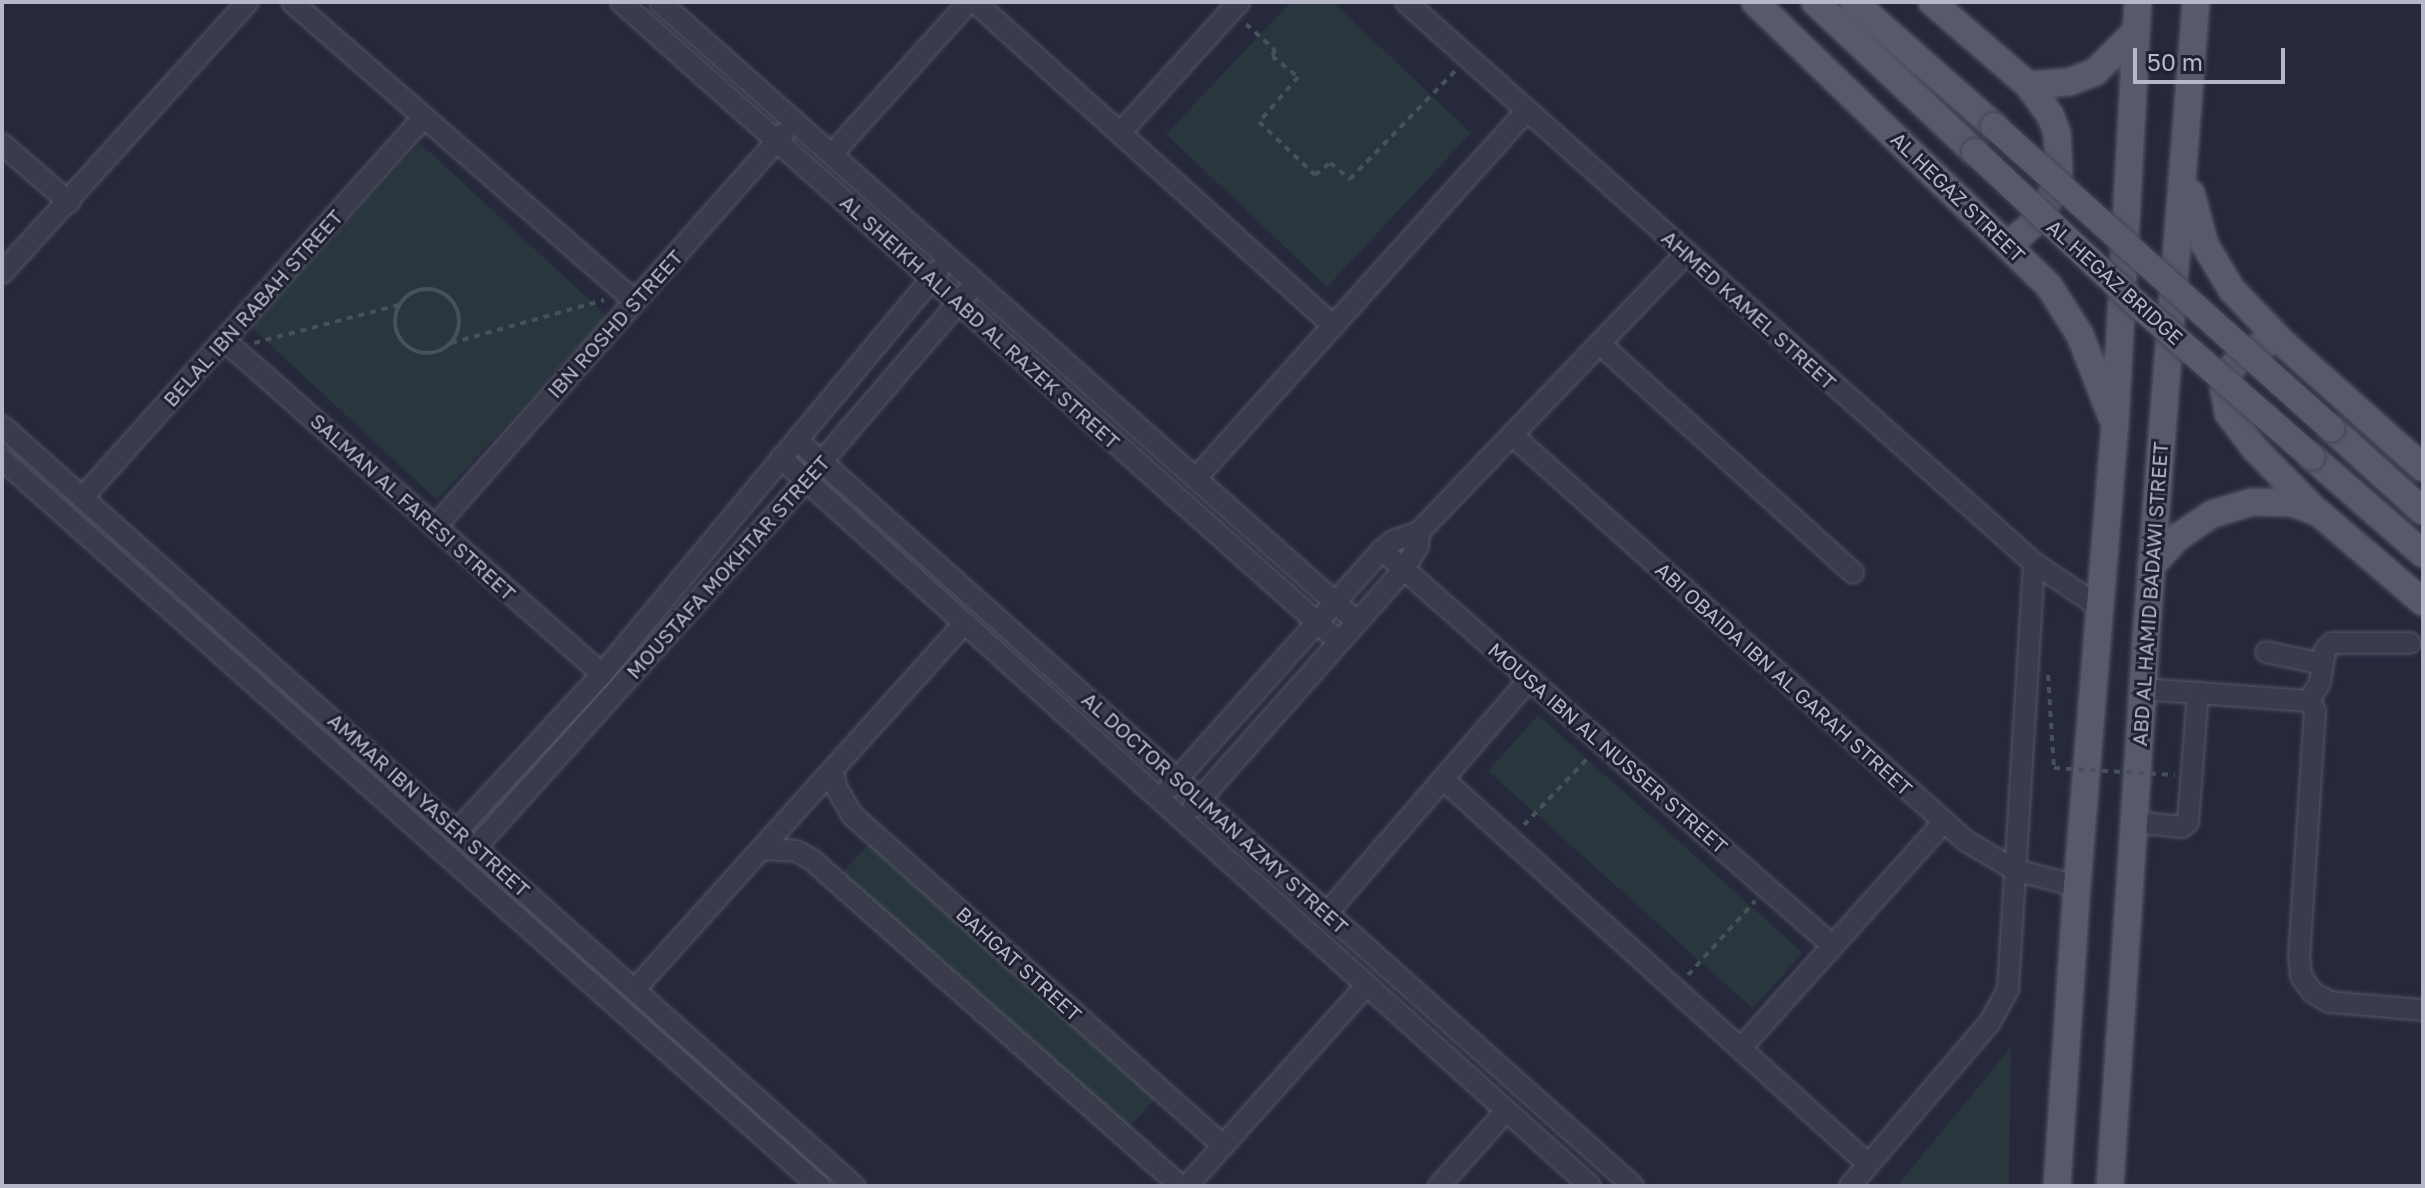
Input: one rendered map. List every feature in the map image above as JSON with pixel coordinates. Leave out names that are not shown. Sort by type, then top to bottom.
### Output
[{"type":"main road","name":"AL HEGAZ STREET","points":[[1755,2],[2049,286],[2080,335],[2115,425]]},
{"type":"main road","name":"AL HEGAZ BRIDGE","points":[[1815,2],[2137,304],[2423,554]]},
{"type":"main road","name":"AL HEGAZ BRIDGE","points":[[1854,2],[2423,511]]},
{"type":"main road","points":[[1932,2],[2028,85],[2040,99],[2057,133],[2059,170],[2055,188],[2037,221],[2008,245]]},
{"type":"main road","points":[[2057,1186],[2077,886],[2115,425],[2138,2]]},
{"type":"main road","name":"ABD AL HAMID BADAWI STREET","points":[[2110,1186],[2142,689],[2196,2]]},
{"type":"main road","points":[[2028,85],[2069,82],[2095,72],[2136,31]]},
{"type":"main road","points":[[2185,168],[2197,219],[2217,271],[2249,311],[2423,468]]},
{"type":"main road","points":[[2284,344],[2257,346],[2239,358],[2227,378],[2225,402],[2233,424],[2319,513],[2423,602]]},
{"type":"main road","points":[[2151,566],[2194,524],[2232,506],[2273,501],[2293,503],[2319,513]]},
{"type":"street","points":[[2,273],[248,2]]},
{"type":"street","points":[[292,2],[630,298]]},
{"type":"street","name":"AL SHEIKH ALI ABD AL RAZEK STREET","points":[[621,2],[1339,642]]},
{"type":"street","name":"AL SHEIKH ALI ABD AL RAZEK STREET","points":[[660,2],[1357,622]]},
{"type":"street","points":[[832,154],[969,2]]},
{"type":"street","points":[[975,2],[1333,326]]},
{"type":"street","name":"AHMED KAMEL STREET","points":[[1406,2],[2034,563],[2100,607]]},
{"type":"street","points":[[1120,133],[1235,6]]},
{"type":"street","points":[[1196,478],[1526,111]]},
{"type":"street","name":"BELAL IBN RABAH STREET","points":[[82,498],[229,344],[424,117]]},
{"type":"street","name":"IBN ROSHD STREET","points":[[435,527],[630,298],[795,122]]},
{"type":"street","points":[[2,144],[69,202]]},
{"type":"street","points":[[1160,799],[1382,550],[1406,534],[1419,532],[1686,254]]},
{"type":"street","name":"MOUSTAFA MOKHTAR STREET","points":[[458,830],[602,674],[948,258]]},
{"type":"street","name":"MOUSTAFA MOKHTAR STREET","points":[[476,847],[822,462],[976,283]]},
{"type":"street","name":"SALMAN AL FARESI STREET","points":[[229,344],[602,674]]},
{"type":"street","points":[[1600,344],[1853,573]]},
{"type":"street","name":"AMMAR IBN YASER STREET","points":[[2,426],[636,988],[854,1186]]},
{"type":"street","name":"ABI OBAIDA IBN AL GARAH STREET","points":[[1512,435],[1944,822],[1990,857],[2015,870],[2077,886]]},
{"type":"street","name":"AL DOCTOR SOLIMAN AZMY STREET","points":[[797,440],[1633,1186]]},
{"type":"street","name":"AL DOCTOR SOLIMAN AZMY STREET","points":[[781,458],[1590,1186]]},
{"type":"street","name":"AMMAR IBN YASER STREET","points":[[2,459],[819,1186]]},
{"type":"street","points":[[1182,819],[1404,569],[1418,546],[1419,532]]},
{"type":"street","name":"MOUSA IBN AL NUSSER STREET","points":[[1382,550],[1833,946]]},
{"type":"street","points":[[1850,1186],[2001,1007],[2011,968],[2034,563]]},
{"type":"street","points":[[636,988],[965,623]]},
{"type":"street","points":[[2309,701],[2320,682],[2325,650],[2332,643],[2410,643]]},
{"type":"street","points":[[2266,652],[2323,664]]},
{"type":"street","points":[[1327,913],[1530,679]]},
{"type":"street","points":[[2142,689],[2309,701]]},
{"type":"street","points":[[2134,822],[2182,827],[2188,822],[2198,692]]},
{"type":"street","points":[[2309,701],[2315,711],[2299,956],[2301,976],[2312,992],[2329,1002],[2423,1010]]},
{"type":"street","name":"BAHGAT STREET","points":[[833,771],[836,787],[852,815],[1223,1146]]},
{"type":"street","points":[[1443,779],[1868,1164]]},
{"type":"street","points":[[1741,1048],[1944,822]]},
{"type":"street","points":[[762,849],[787,849],[811,859],[1180,1186]]},
{"type":"street","points":[[1187,1186],[1367,985]]},
{"type":"street","points":[[1439,1186],[1506,1111]]},
{"type":"path","points":[[1235,6],[1275,49],[1272,56],[1298,77],[1259,122],[1316,175],[1330,163],[1350,179],[1468,58]]},
{"type":"path","points":[[229,344],[399,305],[413,291],[423,289],[442,292],[456,307],[459,327],[449,344]]},
{"type":"path","points":[[399,305],[395,325],[404,343],[421,352],[441,350],[449,344],[630,298]]},
{"type":"path","points":[[2051,704],[2054,768],[2175,775]]},
{"type":"path","points":[[1511,840],[1602,743]]},
{"type":"path","points":[[1675,989],[1767,888]]},
{"type":"shaded area","points":[[1291,2],[1333,2],[1471,133],[1327,287],[1166,134]]},
{"type":"shaded area","points":[[420,143],[607,316],[437,500],[251,327]]},
{"type":"shaded area","points":[[1538,715],[1803,953],[1753,1009],[1488,771]]},
{"type":"shaded area","points":[[873,839],[1155,1099],[1124,1133],[842,873]]},
{"type":"shaded area","points":[[2011,1047],[2009,1186],[1897,1186]]}]
